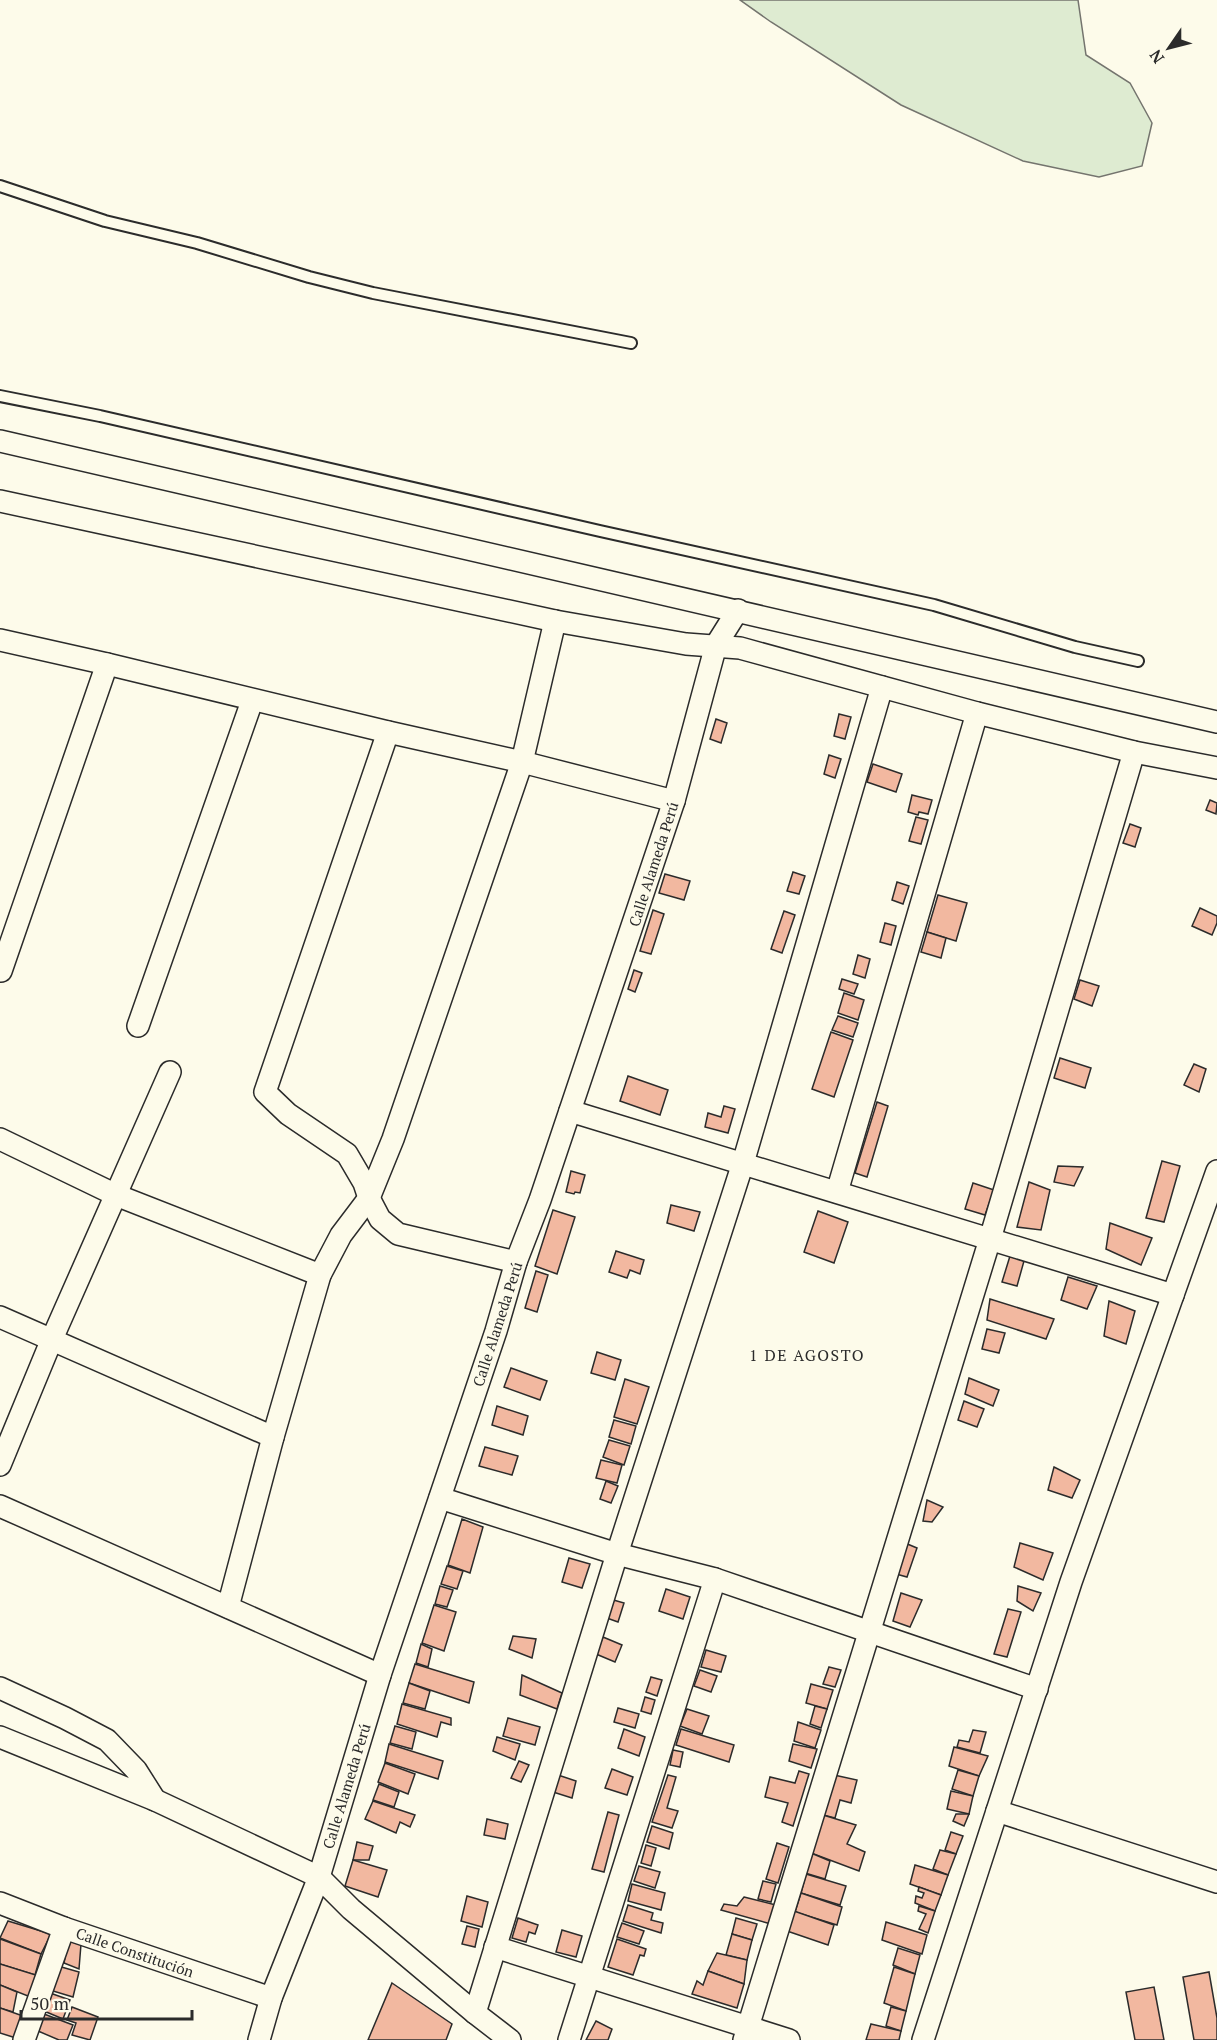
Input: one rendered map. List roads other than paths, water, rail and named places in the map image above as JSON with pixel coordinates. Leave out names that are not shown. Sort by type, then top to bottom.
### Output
[{"type":"street","points":[[0,441],[1217,722]]},
{"type":"street","points":[[0,501],[555,621],[686,644],[740,648],[976,713],[1134,752],[1217,768]]},
{"type":"street","name":"Calle Alameda Perú","points":[[259,2040],[271,1998],[319,1877],[380,1675],[496,1331],[516,1262],[570,1110],[674,801],[716,645],[738,610]]},
{"type":"street","points":[[228,1607],[273,1437],[320,1275],[340,1235],[369,1198],[393,1139],[522,762],[555,621]]},
{"type":"street","points":[[0,640],[522,762],[674,801]]},
{"type":"street","points":[[1,971],[107,664]]},
{"type":"street","points":[[475,2013],[617,1554],[743,1163],[882,687]]},
{"type":"street","points":[[138,1026],[252,700]]},
{"type":"street","points":[[837,1192],[976,713]]},
{"type":"street","points":[[387,732],[265,1092],[288,1114],[346,1154],[364,1183],[380,1219],[398,1234],[516,1262]]},
{"type":"street","points":[[746,2033],[990,1239],[1134,752]]},
{"type":"street","points":[[0,1465],[52,1339],[170,1072]]},
{"type":"street","points":[[570,1110],[1173,1295]]},
{"type":"street","points":[[0,1139],[116,1195],[320,1275]]},
{"type":"street","points":[[923,2040],[1071,1582],[1217,1171]]},
{"type":"street","points":[[0,1317],[273,1437]]},
{"type":"street","points":[[440,1498],[617,1554],[715,1579],[1037,1689]]},
{"type":"street","points":[[0,1506],[380,1675]]},
{"type":"street","points":[[569,2040],[715,1579]]},
{"type":"street","points":[[0,1689],[107,1740],[136,1770],[155,1800]]},
{"type":"street","points":[[0,1737],[155,1800],[319,1877],[351,1909],[510,2040]]},
{"type":"street","points":[[998,1811],[1217,1882]]},
{"type":"street","name":"Calle Constitución","points":[[0,1903],[64,1928],[271,1998]]},
{"type":"street","points":[[24,2040],[64,1928]]},
{"type":"street","points":[[495,1947],[589,1977],[746,2033],[789,2040]]},
{"type":"lane","points":[[0,186],[105,221],[197,243],[320,280],[373,293],[631,343]]},
{"type":"lane","points":[[0,396],[100,416],[934,605],[1075,647],[1138,661]]},
{"type":"district","name":"1 DE AGOSTO","points":[[807,1355]]}]
